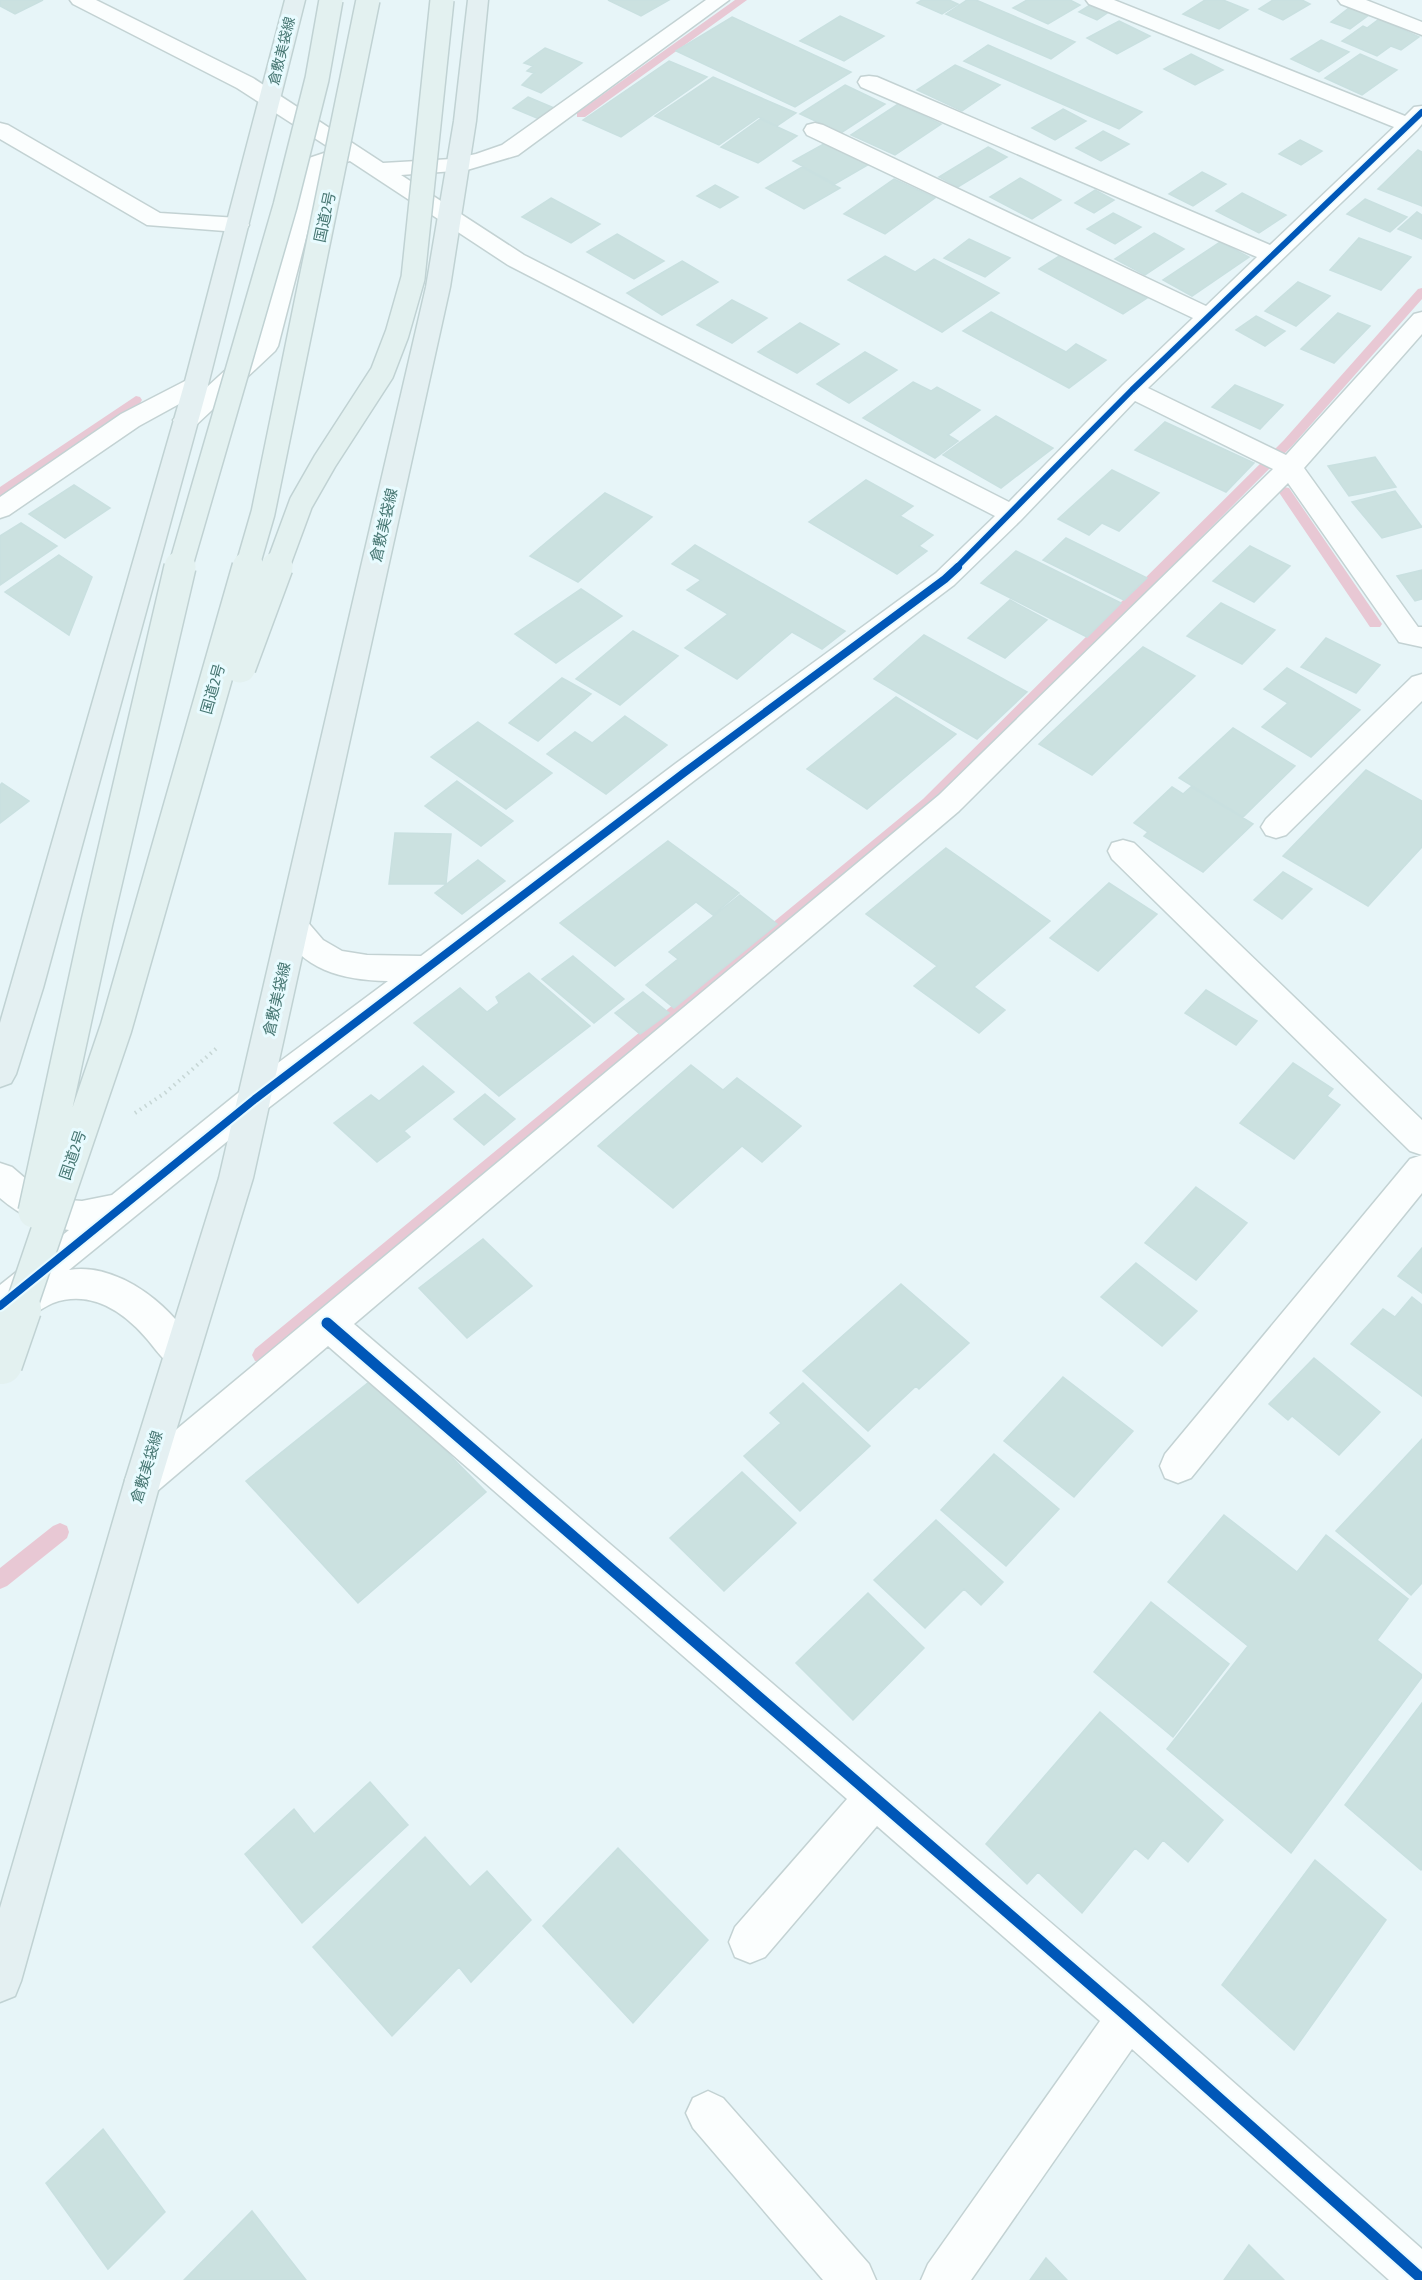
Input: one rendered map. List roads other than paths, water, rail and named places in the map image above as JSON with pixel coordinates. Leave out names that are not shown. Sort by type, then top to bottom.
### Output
[{"type":"highway","name":"国道2号","points":[[331,0],[318,79],[285,206],[184,550],[97,922],[2,1364],[116,1028],[264,513],[368,0]]},
{"type":"highway","points":[[158,882],[301,503],[325,461],[382,373],[397,334],[413,278],[442,0]]},
{"type":"main road","name":"倉敷美袋線","points":[[0,1074],[27,988],[196,385],[295,0]]},
{"type":"main road","name":"倉敷美袋線","points":[[0,1981],[142,1480],[236,1178],[438,287],[458,165],[478,0]]},
{"type":"street","points":[[80,0],[245,83],[516,260],[1012,514]]},
{"type":"street","points":[[186,420],[266,346],[314,164],[333,157],[414,168],[458,165],[491,158],[510,150],[719,0]]},
{"type":"street","points":[[0,1306],[255,1099],[685,772],[945,579],[1012,514],[1132,390],[1416,119],[1096,0]]},
{"type":"street","points":[[1348,0],[1422,29]]},
{"type":"street","points":[[869,82],[1273,255]]},
{"type":"street","points":[[0,130],[155,220],[238,225]]},
{"type":"street","points":[[815,130],[1209,316]]},
{"type":"street","points":[[142,1480],[949,803],[1422,319]]},
{"type":"street","points":[[2,506],[130,420],[196,385]]},
{"type":"street","points":[[1132,390],[1280,462],[1409,635],[1422,637]]},
{"type":"street","points":[[1422,653],[1419,661],[1422,676]]},
{"type":"street","points":[[1276,827],[1422,684]]},
{"type":"street","points":[[1123,851],[1422,1140]]},
{"type":"street","points":[[294,927],[312,950],[340,963],[379,969],[428,968]]},
{"type":"street","points":[[1178,1466],[1422,1169]]},
{"type":"street","points":[[0,1177],[20,1196],[45,1212],[84,1217],[122,1206]]},
{"type":"street","points":[[0,1316],[52,1288],[94,1283],[123,1294],[152,1317],[181,1354]]},
{"type":"street","points":[[327,1323],[1128,2017],[1422,2279]]},
{"type":"street","points":[[750,1942],[875,1797]]},
{"type":"street","points":[[944,2280],[1128,2017]]},
{"type":"street","points":[[708,2113],[853,2280]]},
{"type":"waterway","points":[[581,115],[742,0]]},
{"type":"waterway","points":[[261,1355],[928,803],[1288,443],[1422,292]]},
{"type":"waterway","points":[[0,493],[136,400]]},
{"type":"waterway","points":[[1284,491],[1375,624]]},
{"type":"waterway","points":[[0,1580],[60,1532]]}]
